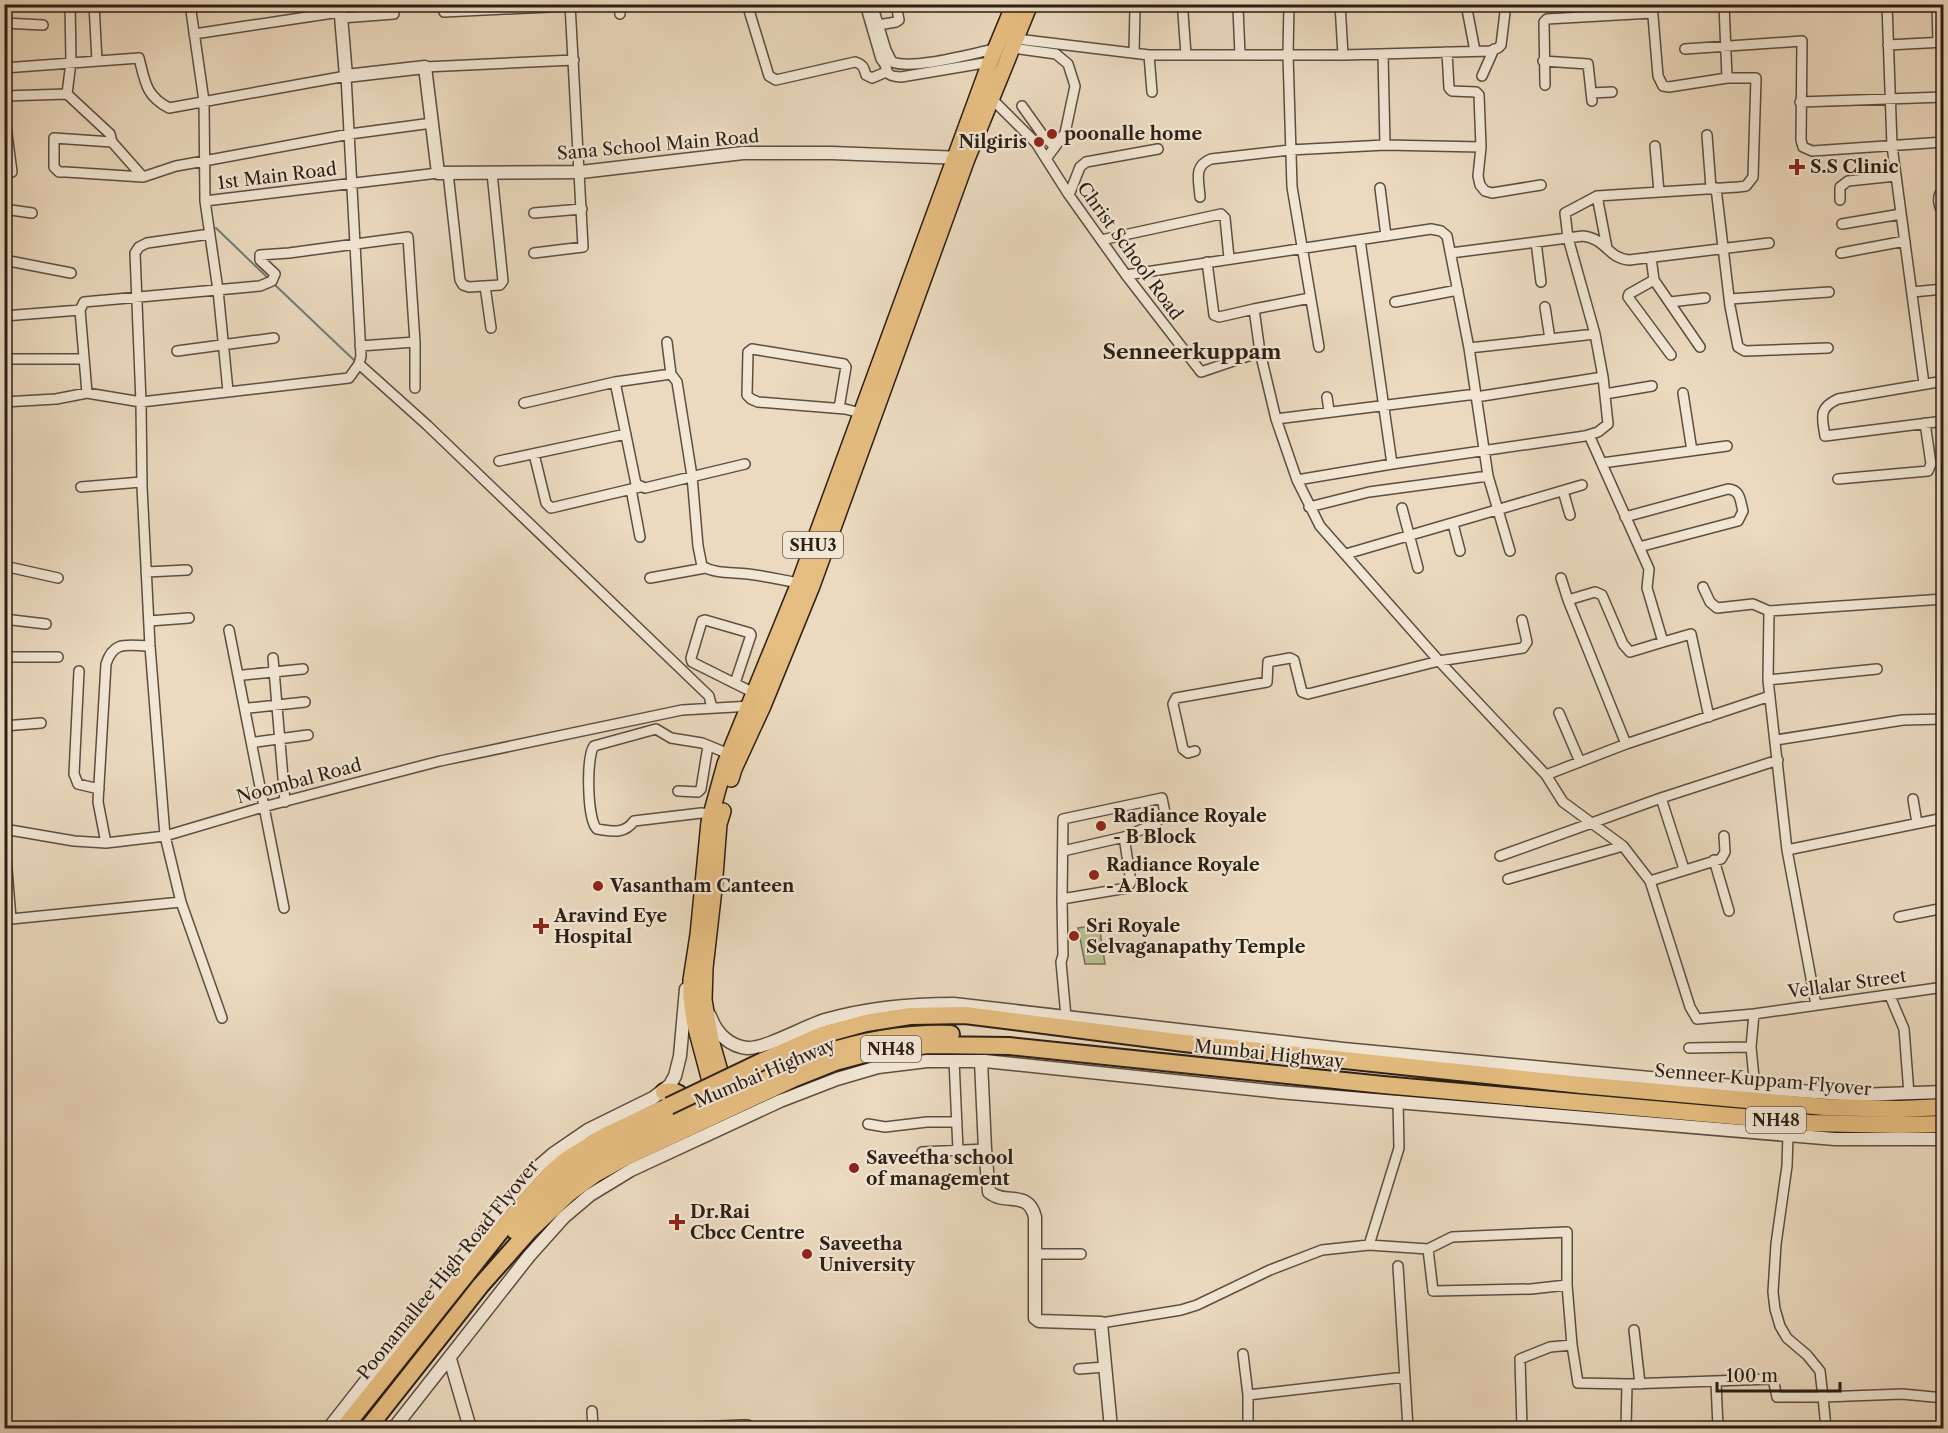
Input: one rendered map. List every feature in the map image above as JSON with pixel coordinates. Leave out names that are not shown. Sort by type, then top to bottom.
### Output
[{"type":"highway","name":"Poonamallee High Road Flyover","points":[[345,1428],[512,1217],[550,1174],[566,1160],[604,1136],[822,1035],[886,1019],[951,1015],[976,1016],[1184,1043],[1318,1051]]},
{"type":"highway","points":[[450,1324],[473,1286],[512,1234],[561,1181],[671,1104],[721,1097],[817,1054],[860,1042],[890,1037],[954,1034],[1026,1042],[1085,1054]]},
{"type":"highway","name":"Mumbai Highway","points":[[368,1428],[481,1286],[529,1231],[568,1193],[595,1174],[624,1158],[795,1078],[853,1057],[884,1050],[929,1045],[983,1045],[1085,1054],[1552,1108]]},
{"type":"highway","name":"Mumbai Highway","points":[[1318,1051],[1581,1084]]},
{"type":"highway","name":"Senneer Kuppam Flyover","points":[[1581,1084],[1826,1107],[1899,1109],[1944,1107]]},
{"type":"highway","name":"Senneer Kuppam Flyover","points":[[1552,1108],[1570,1103],[1847,1125],[1944,1124]]},
{"type":"main road","name":"SHU3","points":[[721,1097],[694,1021],[691,988],[711,814],[729,754],[812,586],[961,158],[992,56],[1014,4]]},
{"type":"main road","name":"SHU3","points":[[721,1097],[704,992],[719,824],[734,769],[861,413],[961,158],[1015,43],[1030,4]]},
{"type":"street","points":[[67,94],[71,62],[70,4]]},
{"type":"street","points":[[94,4],[98,61]]},
{"type":"street","points":[[190,4],[204,101],[205,201],[218,290],[228,391]]},
{"type":"street","points":[[747,4],[772,78],[776,80],[855,62],[864,67]]},
{"type":"street","points":[[864,4],[886,72],[891,76],[901,77],[992,56]]},
{"type":"street","points":[[872,4],[892,62],[899,65],[992,56]]},
{"type":"street","points":[[878,25],[898,20],[896,4]]},
{"type":"street","points":[[1289,4],[1288,55],[1292,188],[1319,347]]},
{"type":"street","points":[[1340,4],[1343,55]]},
{"type":"street","points":[[1467,4],[1475,51]]},
{"type":"street","points":[[1015,43],[1149,55],[1343,55],[1475,51],[1494,49],[1501,45],[1506,4]]},
{"type":"street","points":[[1724,4],[1727,78]]},
{"type":"street","points":[[1887,4],[1892,146],[1924,384]]},
{"type":"street","points":[[1888,45],[1941,43],[1937,4]]},
{"type":"street","points":[[444,12],[570,5],[581,172],[583,247],[534,253]]},
{"type":"street","points":[[1134,53],[1135,8]]},
{"type":"street","points":[[1238,8],[1240,55]]},
{"type":"street","points":[[1298,480],[1589,435],[1598,432],[1608,424],[1595,334],[1568,238],[1565,213],[1597,196],[1746,186],[1753,177],[1756,78],[1727,78],[1663,86],[1658,76],[1652,8],[1548,19],[1544,22],[1545,85]]},
{"type":"street","points":[[194,34],[340,12],[394,14]]},
{"type":"street","points":[[4,402],[56,399],[87,393],[141,402],[349,378],[359,364],[360,346],[353,183],[340,12]]},
{"type":"street","points":[[1183,13],[1186,55]]},
{"type":"street","points":[[4,23],[44,25]]},
{"type":"street","points":[[1685,49],[1802,41],[1801,140],[1807,150],[1812,152],[1944,142]]},
{"type":"street","points":[[1015,43],[1056,54],[1068,64],[1075,86],[1065,133],[1046,159]]},
{"type":"street","points":[[1482,76],[1494,49]]},
{"type":"street","points":[[1447,52],[1449,88],[1452,91],[1476,92],[1479,95],[1478,176],[1480,185],[1485,191],[1498,193],[1541,185]]},
{"type":"street","points":[[1383,54],[1385,145]]},
{"type":"street","points":[[1149,55],[1152,92]]},
{"type":"street","points":[[4,68],[139,58],[150,95],[168,108],[346,76],[425,67],[574,60]]},
{"type":"street","points":[[881,58],[865,63],[866,75],[872,78],[886,72]]},
{"type":"street","points":[[1543,61],[1588,64],[1592,97],[1612,92]]},
{"type":"street","points":[[425,67],[432,123],[443,173],[460,280],[463,285],[469,287],[500,285],[504,277],[492,173]]},
{"type":"street","points":[[4,96],[67,94],[110,134],[112,142],[143,177]]},
{"type":"street","name":"Christ School Road","points":[[990,97],[1036,144],[1126,275],[1201,372],[1260,352]]},
{"type":"street","points":[[1800,102],[1944,97]]},
{"type":"street","points":[[1022,106],[1041,134],[1055,147]]},
{"type":"street","points":[[4,111],[12,172]]},
{"type":"street","points":[[112,142],[54,138],[54,166],[59,172],[143,177],[176,166],[350,134],[432,123]]},
{"type":"street","points":[[1707,135],[1736,341],[1741,350],[1828,348]]},
{"type":"street","points":[[1200,197],[1199,168],[1202,162],[1211,159],[1290,150],[1385,145],[1480,147]]},
{"type":"street","points":[[1655,146],[1659,192]]},
{"type":"street","points":[[1069,195],[1080,167],[1086,162],[1158,149]]},
{"type":"street","name":"Sana School Main Road","points":[[353,183],[443,173],[581,172],[743,153],[832,153],[961,158]]},
{"type":"street","points":[[1840,200],[1840,187],[1848,181],[1896,176]]},
{"type":"street","name":"1st Main Road","points":[[205,201],[353,183]]},
{"type":"street","points":[[1380,188],[1386,236]]},
{"type":"street","points":[[1944,189],[1940,192],[1938,201],[1944,215]]},
{"type":"street","points":[[1597,196],[1607,248]]},
{"type":"street","points":[[534,213],[582,208]]},
{"type":"street","points":[[4,209],[32,213]]},
{"type":"street","points":[[1101,240],[1221,214],[1225,218],[1229,258]]},
{"type":"street","points":[[1842,224],[1901,214]]},
{"type":"street","points":[[1126,275],[1431,229],[1441,231],[1447,236],[1451,253],[1469,348],[1488,476],[1510,551]]},
{"type":"street","points":[[210,234],[147,243],[139,247],[135,253],[141,402],[141,482],[150,646],[165,836],[181,902],[222,1018]]},
{"type":"street","points":[[87,393],[80,310],[84,302],[260,286],[272,281],[274,274],[260,260],[260,255],[408,237],[415,342],[415,388]]},
{"type":"street","points":[[1451,253],[1590,237],[1596,239],[1619,259],[1769,243]]},
{"type":"street","points":[[1360,240],[1392,464]]},
{"type":"street","points":[[1841,253],[1905,241]]},
{"type":"street","points":[[1536,242],[1541,282]]},
{"type":"street","points":[[1652,257],[1654,280],[1700,347]]},
{"type":"street","points":[[4,260],[71,273]]},
{"type":"street","points":[[1207,261],[1214,315],[1219,317],[1310,298]]},
{"type":"street","points":[[1654,280],[1629,294],[1628,297],[1671,355]]},
{"type":"street","points":[[485,286],[491,328]]},
{"type":"street","points":[[1912,292],[1944,289]]},
{"type":"street","points":[[1395,302],[1458,290]]},
{"type":"street","points":[[1730,299],[1829,292]]},
{"type":"street","points":[[1670,302],[1705,298]]},
{"type":"street","points":[[1545,307],[1550,339]]},
{"type":"street","points":[[1254,309],[1260,352],[1276,419],[1309,507],[1320,526],[1439,661],[1546,775],[1563,802],[1623,846],[1650,881],[1721,859],[1724,855],[1724,836]]},
{"type":"street","points":[[4,316],[80,310]]},
{"type":"street","points":[[1469,348],[1595,334]]},
{"type":"street","points":[[177,351],[274,338]]},
{"type":"street","points":[[360,346],[415,342]]},
{"type":"street","points":[[667,342],[671,374],[676,382],[692,476],[698,546],[702,566],[705,568]]},
{"type":"street","points":[[839,408],[846,367],[844,364],[752,350],[748,352],[747,395],[751,399],[758,402],[839,408],[861,413]]},
{"type":"street","points":[[6,359],[84,359]]},
{"type":"street","points":[[359,364],[427,425],[709,696],[712,708]]},
{"type":"street","points":[[524,403],[615,382],[671,374]]},
{"type":"street","points":[[1276,419],[1603,377]]},
{"type":"street","points":[[1944,381],[1838,399],[1824,409],[1822,416],[1825,436],[1944,421]]},
{"type":"street","points":[[615,382],[636,484],[640,537]]},
{"type":"street","points":[[1605,394],[1652,386]]},
{"type":"street","points":[[1683,393],[1692,451]]},
{"type":"street","points":[[1327,397],[1329,411]]},
{"type":"street","points":[[1838,479],[1928,471],[1931,464],[1925,423]]},
{"type":"street","points":[[499,461],[626,434]]},
{"type":"street","points":[[1589,435],[1649,569],[1647,588],[1663,642]]},
{"type":"street","points":[[1602,463],[1727,446]]},
{"type":"street","points":[[534,454],[546,503],[551,508],[745,464]]},
{"type":"street","points":[[1309,507],[1369,492],[1488,476]]},
{"type":"street","points":[[81,487],[141,482]]},
{"type":"street","points":[[1346,554],[1582,485]]},
{"type":"street","points":[[1625,517],[1728,489],[1739,494],[1743,511],[1738,521],[1639,547]]},
{"type":"street","points":[[1563,491],[1570,514]]},
{"type":"street","points":[[1402,508],[1418,568]]},
{"type":"street","points":[[1453,524],[1460,551]]},
{"type":"street","points":[[4,566],[58,578]]},
{"type":"street","points":[[650,578],[705,568],[799,583]]},
{"type":"street","points":[[146,572],[187,570]]},
{"type":"street","points":[[1562,578],[1568,600],[1626,744]]},
{"type":"street","points":[[1703,587],[1710,602],[1718,608],[1753,604],[1769,611],[1944,599]]},
{"type":"street","points":[[1568,600],[1595,592],[1602,595],[1623,644],[1630,652],[1691,634],[1709,717]]},
{"type":"street","points":[[1769,611],[1768,680],[1787,850],[1816,1005]]},
{"type":"street","points":[[149,621],[189,618]]},
{"type":"street","points":[[4,619],[46,624]]},
{"type":"street","points":[[1195,751],[1188,753],[1183,749],[1173,704],[1176,698],[1267,682],[1268,663],[1290,658],[1294,660],[1302,692],[1308,694],[1439,661],[1523,648],[1527,642],[1522,620]]},
{"type":"street","points":[[735,683],[751,637],[750,633],[702,621],[691,660],[735,683],[756,702]]},
{"type":"street","points":[[229,630],[284,908]]},
{"type":"street","points":[[106,843],[98,802],[106,664],[112,649],[118,646],[150,646]]},
{"type":"street","points":[[4,657],[58,657]]},
{"type":"street","points":[[273,658],[285,802]]},
{"type":"street","points":[[243,675],[303,669]]},
{"type":"street","points":[[1768,680],[1877,669]]},
{"type":"street","points":[[78,671],[74,774],[78,784],[99,789]]},
{"type":"street","points":[[1546,775],[1626,744],[1770,696]]},
{"type":"street","points":[[249,708],[305,702]]},
{"type":"street","name":"Noombal Road","points":[[4,831],[106,843],[165,836],[263,807],[441,761],[682,710],[756,702]]},
{"type":"street","points":[[1559,713],[1580,762]]},
{"type":"street","points":[[1776,740],[1903,720],[1944,719]]},
{"type":"street","points":[[4,726],[41,723]]},
{"type":"street","points":[[711,814],[692,813],[634,821],[628,829],[619,832],[597,829],[591,822],[590,752],[594,746],[650,730],[660,730],[671,738],[695,742],[729,754]]},
{"type":"street","points":[[256,742],[308,735]]},
{"type":"street","points":[[678,791],[698,792],[701,789],[708,746]]},
{"type":"street","points":[[1500,856],[1661,798],[1778,760]]},
{"type":"street","points":[[1063,851],[1124,837],[1155,824],[1165,813],[1162,798],[1064,819],[1063,851],[1062,899],[1063,955],[1061,962],[1067,1017]]},
{"type":"street","points":[[1661,798],[1684,869]]},
{"type":"street","points":[[1912,800],[1917,824]]},
{"type":"street","points":[[1787,850],[1944,818]]},
{"type":"street","points":[[4,831],[8,920],[181,902]]},
{"type":"street","points":[[1062,899],[1127,888],[1131,882],[1124,837]]},
{"type":"street","points":[[1508,879],[1623,846]]},
{"type":"street","points":[[1714,860],[1729,911]]},
{"type":"street","name":"Vellalar Street","points":[[1650,881],[1690,1007],[1697,1019],[1754,1014],[1944,987]]},
{"type":"street","points":[[1899,917],[1944,909]]},
{"type":"street","points":[[329,1428],[502,1207],[538,1167],[588,1130],[671,1104],[670,1085],[678,1067],[686,987],[693,962]]},
{"type":"street","points":[[704,992],[712,1020],[721,1035],[735,1045],[750,1048],[824,1021],[867,1010],[954,1004],[1318,1051],[1857,1095],[1944,1092]]},
{"type":"street","points":[[1890,996],[1904,1029],[1909,1095]]},
{"type":"street","points":[[1754,1014],[1751,1047],[1755,1088]]},
{"type":"street","points":[[1689,1048],[1751,1047]]},
{"type":"street","points":[[954,1060],[958,1150]]},
{"type":"street","points":[[981,1061],[989,1192],[994,1196],[1026,1201],[1032,1208],[1035,1217],[1035,1318],[1039,1321],[1101,1323],[1181,1310],[1197,1305],[1270,1270],[1322,1250],[1369,1245],[1428,1249],[1452,1237],[1567,1232],[1567,1285],[1578,1383],[1640,1384],[1773,1379],[1777,1397],[1902,1394],[1944,1398]]},
{"type":"street","points":[[394,1428],[543,1239],[573,1208],[616,1178],[780,1101],[858,1072],[903,1063],[981,1061],[1227,1087],[1398,1101],[1552,1108],[1788,1135],[1870,1140],[1944,1139]]},
{"type":"street","points":[[1369,1245],[1399,1148],[1398,1101]]},
{"type":"street","points":[[868,1124],[885,1127],[927,1122],[957,1122]]},
{"type":"street","points":[[1788,1135],[1776,1244],[1773,1292],[1775,1309],[1780,1326],[1787,1338],[1807,1355],[1820,1371],[1826,1428]]},
{"type":"street","points":[[922,1152],[985,1149]]},
{"type":"street","points":[[1428,1249],[1433,1291],[1531,1289],[1567,1285]]},
{"type":"street","points":[[1035,1254],[1081,1254]]},
{"type":"street","points":[[1398,1266],[1408,1428]]},
{"type":"street","points":[[1101,1323],[1111,1428]]},
{"type":"street","points":[[1634,1330],[1640,1384]]},
{"type":"street","points":[[1522,1428],[1520,1359],[1550,1347],[1572,1345]]},
{"type":"street","points":[[1243,1354],[1248,1395],[1248,1428]]},
{"type":"street","points":[[450,1359],[470,1428]]},
{"type":"street","points":[[1078,1369],[1105,1367]]},
{"type":"street","points":[[1248,1395],[1405,1377]]},
{"type":"street","points":[[1716,1382],[1718,1428]]},
{"type":"street","points":[[1626,1428],[1627,1384]]},
{"type":"street","points":[[592,1411],[593,1428]]},
{"type":"street","points":[[675,1428],[748,1425],[750,1428]]},
{"type":"green space","points":[[1099,925],[1105,964],[1085,964],[1078,928]]},
{"type":"waterway","points":[[216,228],[270,280]]},
{"type":"waterway","points":[[274,284],[357,363]]},
{"type":"place","name":"poonalle home","points":[[1052,134]]},
{"type":"place","name":"Nilgiris","points":[[1039,142]]},
{"type":"place","name":"S.S Clinic","points":[[1797,167]]},
{"type":"place","name":"Radiance Royale - B Block","points":[[1101,826]]},
{"type":"place","name":"Radiance Royale - A Block","points":[[1094,875]]},
{"type":"place","name":"Vasantham Canteen","points":[[598,886]]},
{"type":"place","name":"Aravind Eye Hospital","points":[[541,926]]},
{"type":"place","name":"Sri Royale Selvaganapathy Temple","points":[[1074,936]]},
{"type":"place","name":"Saveetha school of management","points":[[854,1168]]},
{"type":"place","name":"Dr.Rai Cbcc Centre","points":[[677,1222]]},
{"type":"place","name":"Saveetha University","points":[[807,1254]]},
{"type":"district","name":"Senneerkuppam","points":[[1192,351]]}]
